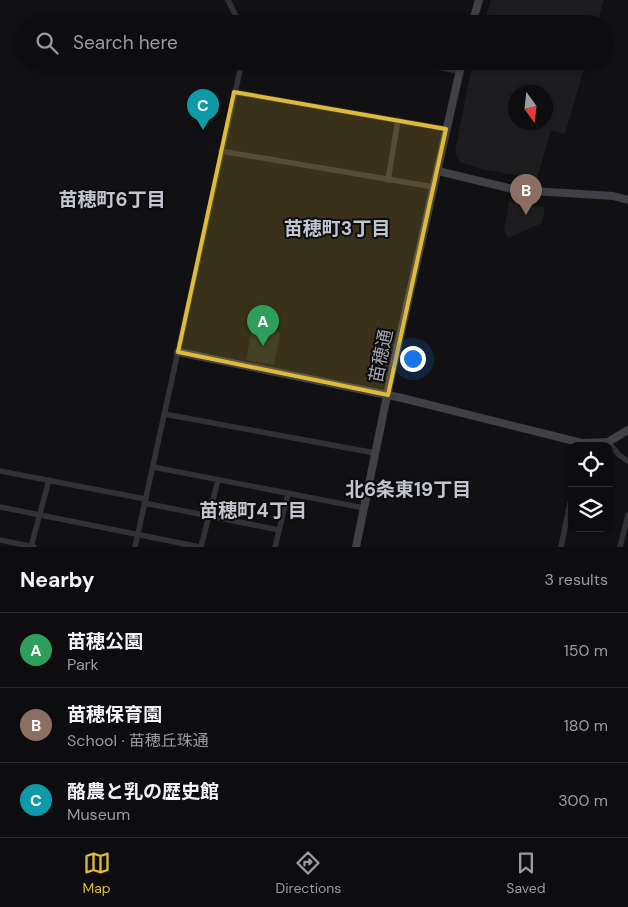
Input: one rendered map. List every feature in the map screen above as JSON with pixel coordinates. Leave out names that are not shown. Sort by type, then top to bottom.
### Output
[{"type":"street","points":[[228,0],[236,15]]},
{"type":"street","points":[[475,15],[479,0]]},
{"type":"street","points":[[135,547],[240,70]]},
{"type":"street","points":[[453,70],[459,71]]},
{"type":"street","name":"苗穂通","points":[[356,547],[459,71]]},
{"type":"street","points":[[234,92],[446,129]]},
{"type":"street","points":[[388,180],[398,120]]},
{"type":"street","points":[[221,151],[434,187]]},
{"type":"street","points":[[438,171],[517,190],[613,196],[628,200]]},
{"type":"street","points":[[178,352],[388,396],[574,442]]},
{"type":"street","points":[[164,414],[375,453]]},
{"type":"street","points":[[608,442],[628,430]]},
{"type":"street","points":[[613,448],[628,461]]},
{"type":"street","points":[[153,467],[364,508]]},
{"type":"street","points":[[0,471],[50,480],[279,530]]},
{"type":"street","points":[[0,540],[32,547],[39,515],[50,480]]},
{"type":"street","points":[[0,507],[200,547],[218,480]]},
{"type":"street","points":[[275,547],[288,494]]},
{"type":"street","points":[[561,547],[568,513]]},
{"type":"street","points":[[620,547],[628,514]]},
{"type":"highlighted area","points":[[234,92],[446,129],[388,395],[178,352]]},
{"type":"shaded area","points":[[491,0],[604,0],[600,15],[487,15]]},
{"type":"shaded area","points":[[471,70],[583,70],[565,134],[551,130],[537,179],[481,169],[460,162],[455,152]]},
{"type":"shaded area","points":[[509,201],[545,207],[542,223],[508,238],[504,230]]},
{"type":"shaded area","points":[[252,328],[280,332],[274,365],[246,360]]},
{"type":"place","name":"酪農と乳の歴史館","points":[[203,130]]},
{"type":"place","name":"苗穂保育園","points":[[526,215]]},
{"type":"place","name":"苗穂公園","points":[[263,346]]},
{"type":"district","name":"苗穂町6丁目","points":[[112,199]]},
{"type":"district","name":"苗穂町3丁目","points":[[337,228]]},
{"type":"district","name":"北6条東19丁目","points":[[408,489]]},
{"type":"district","name":"苗穂町4丁目","points":[[253,510]]}]
